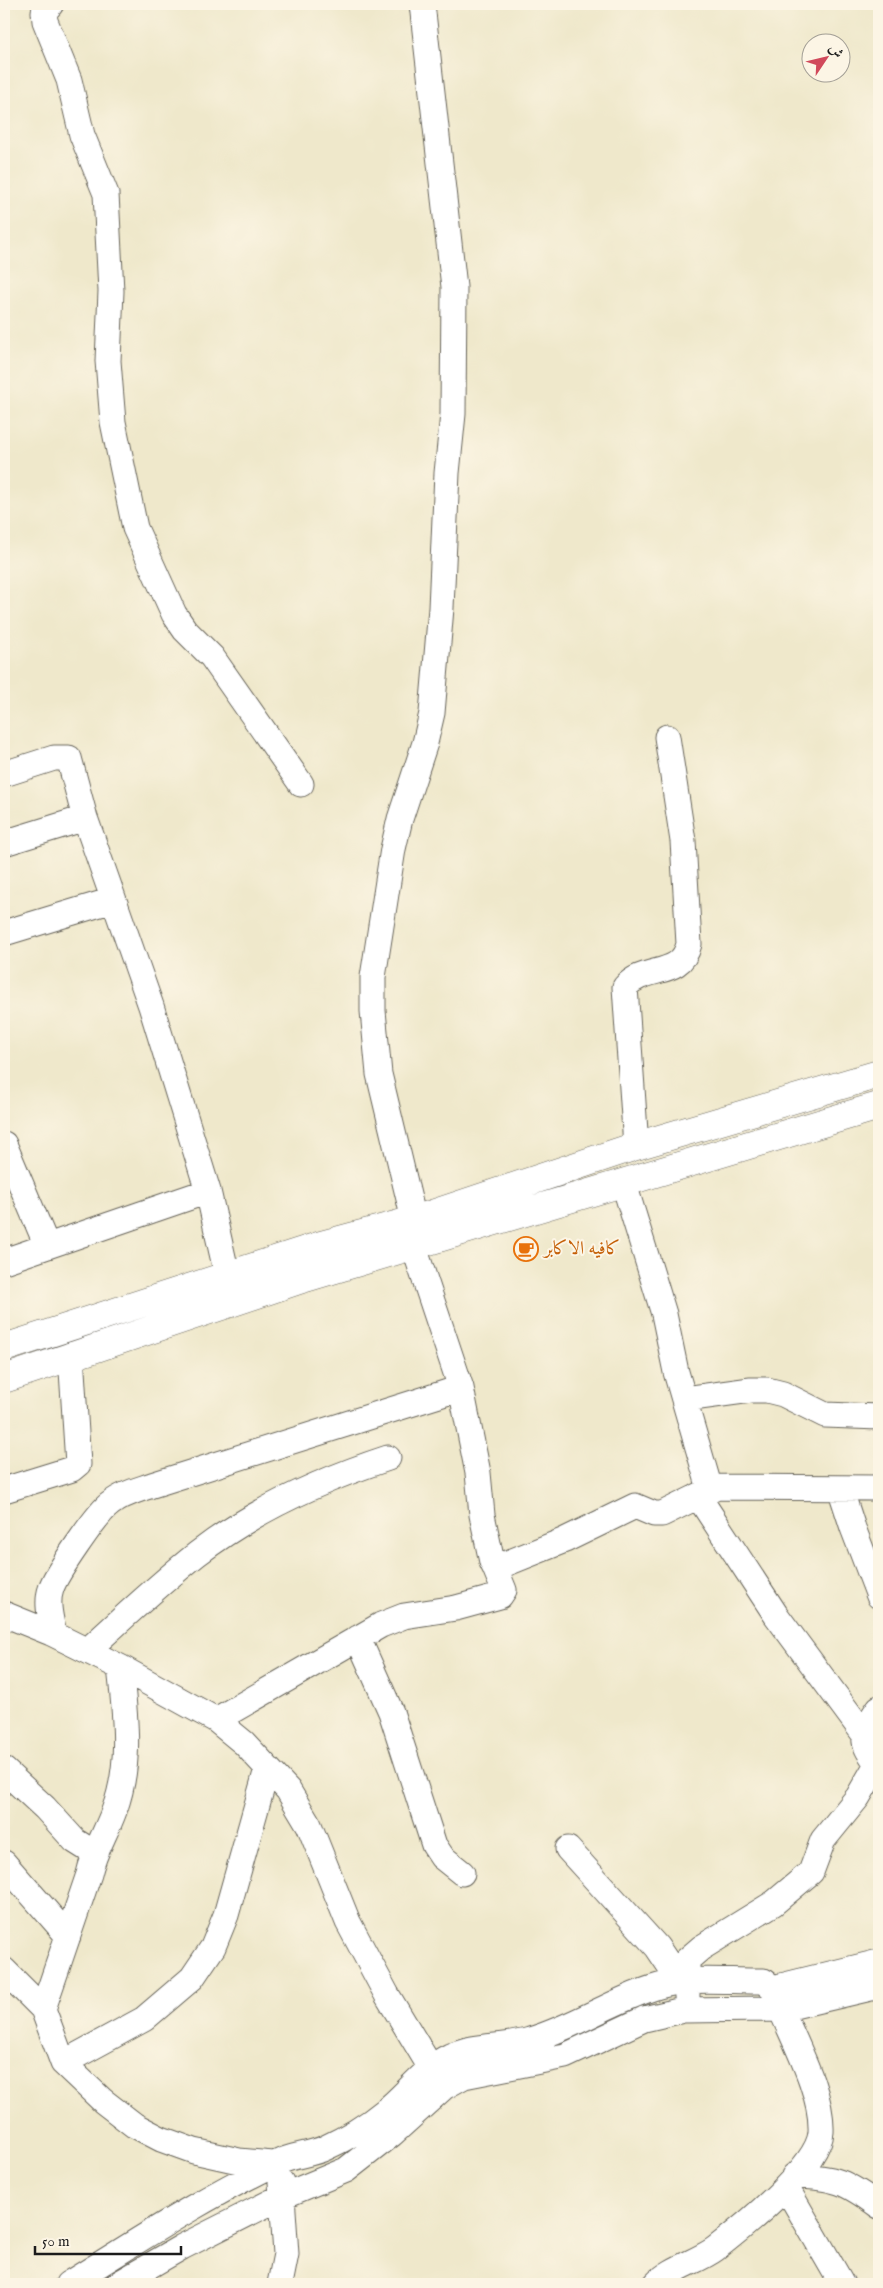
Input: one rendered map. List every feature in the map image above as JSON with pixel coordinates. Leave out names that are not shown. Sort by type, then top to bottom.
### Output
[{"type":"main road","points":[[4,1348],[321,1245],[414,1220],[636,1146],[879,1074]]},
{"type":"main road","points":[[4,1379],[302,1279],[414,1247],[879,1106]]},
{"type":"street","points":[[51,4],[44,12],[45,21],[60,55],[82,135],[106,194],[111,290],[108,361],[113,422],[135,528],[174,614],[185,630],[212,658],[301,784]]},
{"type":"street","points":[[216,1720],[381,1625],[404,1616],[456,1608],[500,1596],[504,1590],[494,1568],[482,1515],[478,1473],[461,1388],[414,1247],[414,1220],[379,1074],[372,1011],[373,977],[393,849],[400,819],[425,743],[432,713],[441,608],[447,473],[452,414],[454,287],[422,4]]},
{"type":"street","points":[[636,1146],[625,987],[636,977],[674,966],[686,955],[689,944],[683,841],[667,737]]},
{"type":"street","points":[[4,774],[54,758],[67,756],[74,770],[85,818],[151,1006],[208,1191],[227,1275]]},
{"type":"street","points":[[4,843],[85,818]]},
{"type":"street","points":[[4,933],[113,900]]},
{"type":"street","points":[[4,1144],[47,1246]]},
{"type":"street","points":[[624,1184],[664,1314],[676,1372],[685,1400],[704,1493],[776,1615],[864,1734],[866,1747],[876,1761],[876,1766],[858,1797],[823,1840],[811,1872],[774,1903],[701,1948],[687,1960],[683,1981],[687,2010]]},
{"type":"street","points":[[4,1261],[208,1191]]},
{"type":"street","points":[[4,1490],[72,1469],[78,1464],[71,1356]]},
{"type":"street","points":[[54,1634],[49,1612],[50,1590],[57,1574],[104,1509],[122,1496],[461,1388]]},
{"type":"street","points":[[685,1400],[750,1390],[767,1390],[783,1394],[825,1415],[879,1417]]},
{"type":"street","points":[[88,1650],[198,1553],[241,1524],[279,1502],[312,1487],[354,1469],[388,1458]]},
{"type":"street","points":[[494,1568],[565,1540],[635,1506],[654,1514],[662,1514],[704,1493],[726,1486],[879,1488]]},
{"type":"street","points":[[840,1488],[879,1596]]},
{"type":"street","points":[[4,1614],[54,1634],[120,1667],[216,1720],[244,1743],[288,1790],[309,1825],[348,1922],[387,1995],[431,2068]]},
{"type":"street","points":[[358,1638],[391,1712],[434,1845],[442,1857],[462,1872]]},
{"type":"street","points":[[43,2009],[94,1853],[114,1811],[124,1774],[126,1738],[120,1667]]},
{"type":"street","points":[[864,1734],[879,1708]]},
{"type":"street","points":[[63,2063],[144,2019],[192,1978],[213,1947],[226,1915],[267,1769]]},
{"type":"street","points":[[4,1770],[45,1808],[75,1841],[94,1853]]},
{"type":"street","points":[[568,1849],[657,1947],[683,1981]]},
{"type":"street","points":[[4,1863],[68,1936]]},
{"type":"street","points":[[777,1998],[879,1962]]},
{"type":"street","points":[[4,1970],[43,2009],[63,2063],[103,2101],[134,2125],[161,2139],[194,2151],[239,2161],[276,2163]]},
{"type":"street","points":[[68,2284],[232,2185],[276,2163],[324,2149],[355,2131],[385,2111],[431,2068],[450,2055],[528,2041],[559,2031],[627,1997],[660,1985],[683,1981],[764,1981],[777,1998],[799,2047],[820,2121],[818,2144],[790,2181],[753,2220],[694,2274],[656,2284]]},
{"type":"street","points":[[127,2282],[182,2247],[283,2196],[346,2170],[392,2134],[444,2087],[464,2076],[565,2056],[644,2019],[687,2010],[879,1986]]},
{"type":"street","points":[[276,2163],[283,2196],[288,2280]]},
{"type":"street","points":[[790,2181],[835,2179],[852,2186],[879,2206]]},
{"type":"street","points":[[790,2181],[842,2284]]},
{"type":"place","name":"كافيه الاكابر","points":[[526,1249]]}]
